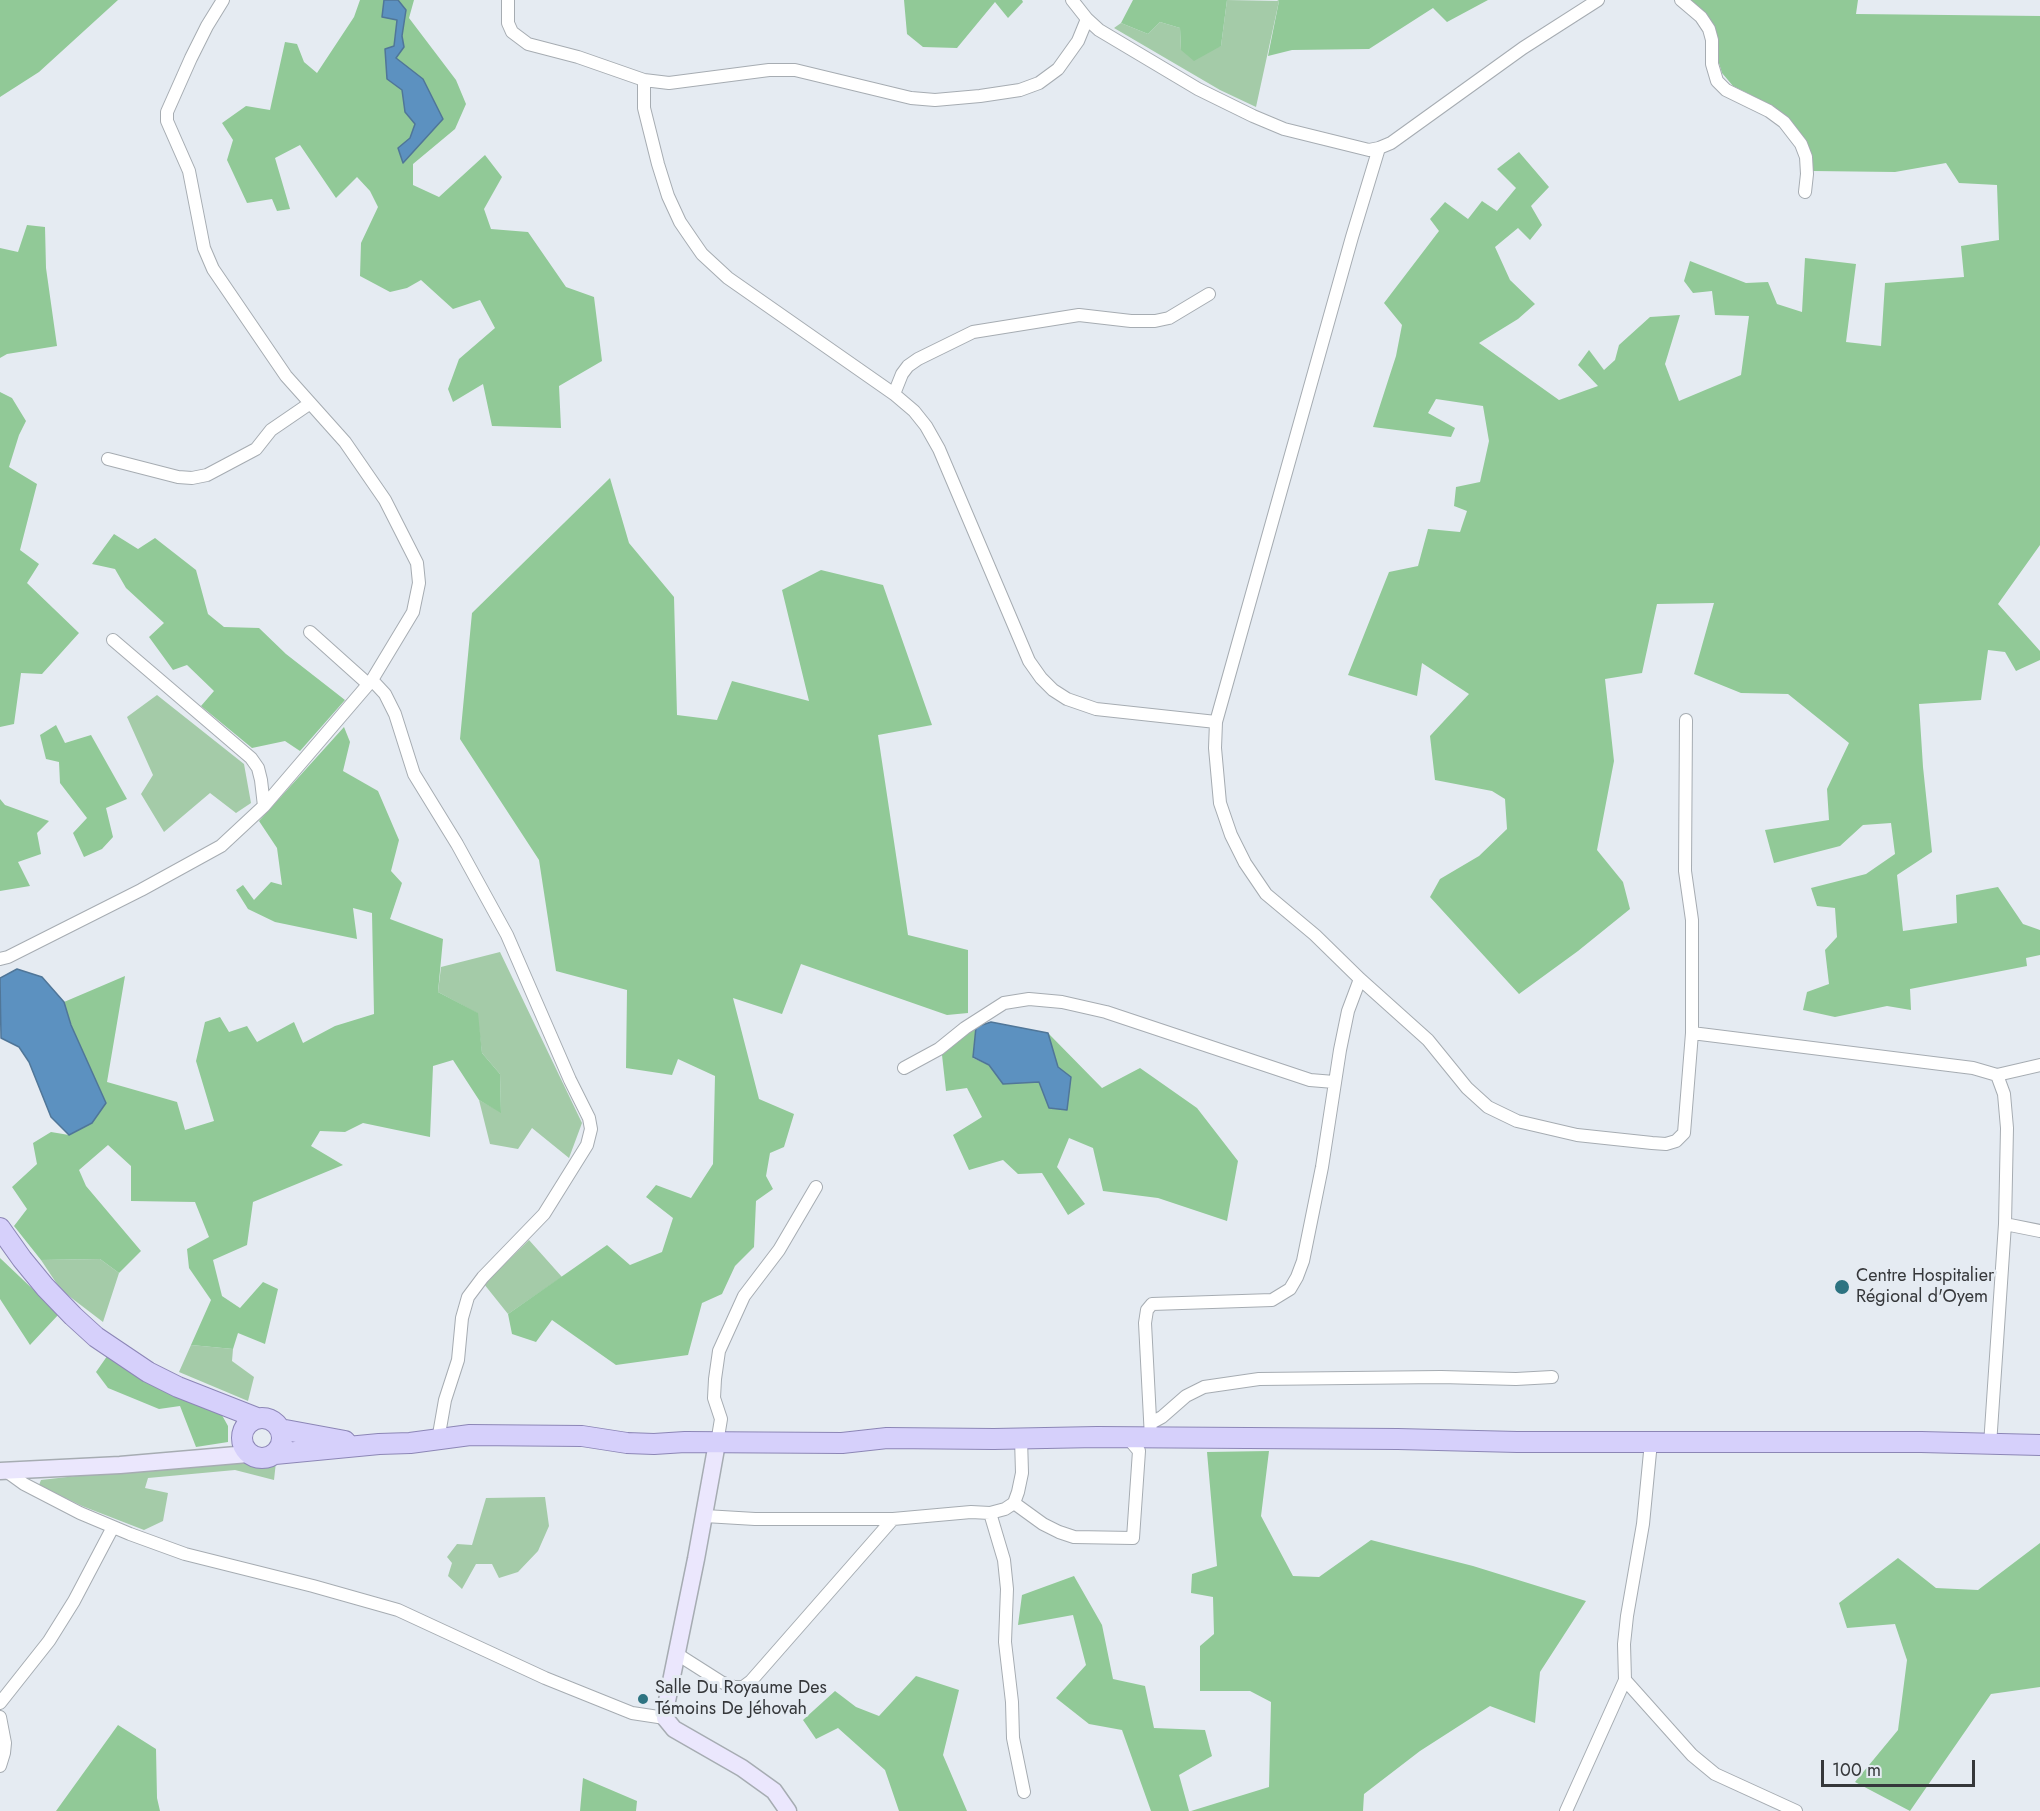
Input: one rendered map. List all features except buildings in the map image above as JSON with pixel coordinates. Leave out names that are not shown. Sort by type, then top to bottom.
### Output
[{"type":"main road","points":[[0,1228],[45,1287],[96,1337],[148,1372],[178,1387],[256,1418],[266,1418],[274,1422],[283,1438],[281,1447],[275,1454]]},
{"type":"main road","points":[[248,1454],[242,1446],[241,1437],[248,1423],[256,1418]]},
{"type":"main road","points":[[280,1429],[368,1446]]},
{"type":"main road","points":[[3,1471],[120,1465],[248,1454],[267,1457],[275,1454],[438,1440],[470,1435],[582,1436],[627,1443],[654,1444],[842,1443],[887,1438],[1128,1438],[1151,1430],[1651,1442],[1921,1442],[2040,1445]]},
{"type":"main road","points":[[717,1443],[665,1718],[674,1729],[742,1768],[774,1791],[788,1811]]},
{"type":"street","points":[[0,959],[141,890],[221,846],[264,806],[370,682],[414,612],[420,584],[417,563],[378,490],[345,442],[309,404],[280,368],[213,269],[204,248],[189,171],[167,121],[167,112],[190,58],[223,0]]},
{"type":"street","points":[[508,0],[508,23],[512,32],[528,44],[578,57],[644,80],[669,83],[769,70],[795,70],[911,98],[935,100],[1020,90],[1039,83],[1058,69],[1078,41],[1087,19]]},
{"type":"street","points":[[1072,0],[1099,30],[1198,89],[1284,129],[1325,141],[1369,150],[1379,148],[1403,135],[1523,48],[1598,0]]},
{"type":"street","points":[[1681,0],[1701,17],[1709,28],[1712,40],[1712,64],[1717,81],[1726,90],[1777,116],[1800,144],[1806,157],[1808,174],[1805,192]]},
{"type":"street","points":[[644,80],[644,108],[649,133],[665,185],[680,222],[702,254],[728,278],[894,394],[914,411],[926,426],[939,448],[1029,661],[1053,690],[1067,699],[1096,709],[1216,722]]},
{"type":"street","points":[[1379,148],[1216,722],[1215,748],[1220,803],[1231,835],[1245,863],[1266,894],[1315,935],[1428,1040],[1467,1088],[1488,1107],[1517,1121],[1577,1135],[1666,1144],[1676,1141],[1684,1133],[1692,1033],[1692,920],[1685,871],[1686,720]]},
{"type":"street","points":[[894,394],[908,366],[973,332],[1079,315],[1131,321],[1155,321],[1169,318],[1209,294]]},
{"type":"street","points":[[108,459],[178,477],[192,478],[207,475],[256,449],[271,429],[309,404]]},
{"type":"street","points":[[310,632],[385,694],[395,714],[414,774],[457,844],[507,935],[570,1080],[589,1118],[591,1129],[587,1145],[544,1214],[483,1277],[468,1297],[462,1318],[458,1360],[445,1400],[438,1440]]},
{"type":"street","points":[[113,640],[251,758],[258,768],[264,806]]},
{"type":"street","points":[[1151,1430],[1145,1323],[1147,1310],[1152,1304],[1272,1300],[1290,1289],[1297,1278],[1303,1261],[1322,1167],[1334,1082],[1348,1011],[1360,979]]},
{"type":"street","points":[[904,1068],[939,1049],[965,1028],[1004,1003],[1029,999],[1062,1002],[1106,1012],[1310,1080],[1334,1082]]},
{"type":"street","points":[[1692,1033],[1973,1068],[1997,1075],[2040,1065]]},
{"type":"street","points":[[1990,1445],[2005,1224],[2007,1128],[2004,1094],[1997,1075]]},
{"type":"street","points":[[717,1443],[720,1419],[714,1398],[719,1351],[744,1296],[779,1250],[816,1187]]},
{"type":"street","points":[[2005,1224],[2040,1230]]},
{"type":"street","points":[[1151,1430],[1186,1396],[1204,1387],[1259,1379],[1552,1377]]},
{"type":"street","points":[[705,1516],[755,1519],[893,1520],[971,1512],[990,1513],[1005,1509],[1014,1503],[1022,1473],[1021,1438]]},
{"type":"street","points":[[1014,1503],[1043,1524],[1074,1537],[1133,1538],[1139,1451],[1128,1438]]},
{"type":"street","points":[[1566,1811],[1625,1680],[1624,1644],[1627,1616],[1643,1524],[1651,1442]]},
{"type":"street","points":[[3,1471],[80,1514],[185,1554],[398,1610],[545,1678],[632,1713],[665,1718]]},
{"type":"street","points":[[990,1513],[1004,1560],[1007,1589],[1005,1642],[1012,1701],[1013,1738],[1024,1792]]},
{"type":"street","points":[[677,1654],[720,1682],[734,1687],[743,1687],[751,1681],[893,1520]]},
{"type":"street","points":[[0,1703],[49,1641],[74,1601],[113,1527]]},
{"type":"street","points":[[1625,1680],[1692,1755],[1715,1774],[1796,1811]]},
{"type":"street","points":[[0,1717],[5,1743],[0,1766]]},
{"type":"green space","points":[[0,0],[118,0],[39,72],[0,97]]},
{"type":"green space","points":[[360,0],[414,0],[409,18],[456,80],[466,104],[455,129],[413,164],[413,185],[439,197],[485,155],[502,177],[484,209],[491,229],[528,232],[566,287],[594,297],[602,361],[559,386],[561,428],[492,426],[483,384],[453,402],[448,389],[459,359],[495,328],[480,300],[453,309],[421,280],[407,288],[390,292],[360,276],[361,243],[378,207],[370,191],[357,177],[336,198],[300,145],[275,158],[290,209],[277,211],[272,199],[247,203],[227,160],[233,140],[222,123],[246,106],[270,110],[285,42],[297,44],[304,62],[317,73],[354,17]]},
{"type":"green space","points":[[904,0],[1022,0],[1023,2],[1008,18],[995,2],[957,48],[923,47],[907,34]]},
{"type":"green space","points":[[1133,0],[1227,0],[1221,46],[1194,61],[1181,50],[1180,28],[1160,22],[1148,34],[1121,23]]},
{"type":"green space","points":[[1227,0],[1279,1],[1256,107],[1220,90],[1114,28],[1121,23],[1148,34],[1160,22],[1180,28],[1181,50],[1221,46]]},
{"type":"green space","points":[[1277,0],[1488,0],[1447,22],[1433,8],[1369,49],[1292,50],[1268,56],[1279,1]]},
{"type":"green space","points":[[1689,0],[1858,0],[1856,14],[2040,16],[2040,545],[1998,604],[2040,651],[2040,660],[2016,671],[2005,652],[1988,650],[1981,700],[1919,704],[1932,852],[1897,875],[1903,931],[1957,923],[1956,895],[1998,887],[2023,924],[2040,930],[2040,955],[2026,958],[2027,966],[1910,989],[1911,1010],[1887,1006],[1835,1017],[1803,1010],[1807,992],[1829,984],[1825,950],[1837,937],[1835,908],[1817,906],[1811,888],[1866,874],[1895,854],[1891,823],[1863,825],[1840,846],[1774,863],[1765,830],[1829,820],[1827,789],[1849,743],[1788,694],[1741,693],[1694,674],[1714,603],[1657,604],[1642,673],[1605,679],[1614,761],[1597,850],[1623,882],[1630,909],[1519,994],[1430,897],[1440,879],[1479,856],[1507,829],[1505,799],[1492,791],[1435,780],[1430,736],[1469,694],[1422,663],[1417,696],[1348,675],[1389,572],[1418,566],[1428,529],[1460,532],[1467,511],[1454,506],[1456,487],[1480,482],[1489,441],[1483,406],[1436,399],[1428,413],[1455,428],[1451,437],[1373,427],[1396,356],[1402,325],[1384,303],[1439,231],[1430,219],[1445,202],[1468,219],[1482,201],[1497,211],[1516,188],[1497,169],[1519,152],[1549,187],[1531,206],[1542,225],[1530,240],[1518,228],[1495,247],[1510,280],[1535,304],[1518,319],[1479,343],[1559,400],[1598,386],[1578,365],[1589,350],[1604,370],[1615,360],[1619,345],[1650,317],[1680,315],[1665,364],[1679,401],[1741,375],[1749,316],[1715,315],[1712,291],[1693,293],[1684,281],[1690,261],[1746,283],[1768,282],[1777,304],[1802,312],[1805,258],[1856,264],[1846,342],[1881,346],[1885,283],[1964,277],[1961,246],[1999,240],[1997,185],[1959,183],[1946,163],[1895,172],[1813,171],[1809,150],[1790,120],[1773,106],[1733,86],[1722,73],[1718,60],[1716,32]]},
{"type":"green space","points":[[27,225],[45,227],[46,268],[57,346],[7,354],[0,358],[0,248],[18,252]]},
{"type":"green space","points":[[0,392],[12,398],[26,421],[9,467],[37,484],[20,550],[39,564],[27,583],[79,633],[42,674],[21,673],[14,724],[0,727]]},
{"type":"green space","points":[[610,478],[629,543],[674,597],[677,715],[717,720],[732,681],[809,701],[782,590],[821,570],[883,585],[932,725],[878,735],[908,935],[968,950],[968,1013],[947,1015],[801,964],[782,1014],[733,998],[759,1099],[794,1114],[784,1147],[770,1153],[766,1176],[773,1189],[756,1201],[754,1247],[735,1266],[722,1294],[702,1303],[688,1355],[616,1365],[552,1320],[536,1342],[512,1334],[508,1314],[607,1245],[630,1265],[662,1252],[673,1218],[646,1197],[656,1185],[691,1198],[713,1164],[715,1076],[678,1059],[672,1075],[626,1068],[627,990],[556,971],[539,860],[460,739],[472,613]]},
{"type":"green space","points":[[114,534],[138,549],[155,538],[196,570],[208,614],[224,627],[259,628],[286,654],[345,700],[300,751],[285,741],[252,748],[201,706],[214,691],[187,665],[173,670],[149,637],[164,623],[126,588],[115,569],[92,564]]},
{"type":"green space","points":[[157,695],[244,764],[251,803],[236,813],[210,793],[164,832],[141,794],[153,775],[127,717]]},
{"type":"green space","points":[[56,725],[65,743],[91,735],[127,799],[106,808],[113,837],[102,849],[84,857],[73,833],[87,818],[60,783],[59,762],[46,759],[40,735]]},
{"type":"green space","points":[[344,727],[350,742],[343,771],[378,791],[399,840],[391,871],[402,883],[390,919],[443,939],[438,992],[478,1013],[482,1053],[500,1074],[501,1113],[479,1100],[453,1060],[433,1066],[430,1137],[363,1123],[345,1132],[320,1131],[311,1146],[343,1165],[253,1202],[247,1245],[213,1260],[222,1296],[240,1308],[263,1282],[278,1289],[265,1344],[238,1333],[233,1349],[191,1345],[211,1300],[189,1268],[187,1249],[209,1237],[195,1202],[131,1201],[131,1166],[108,1145],[79,1170],[86,1186],[141,1251],[119,1273],[100,1259],[41,1260],[14,1226],[27,1209],[12,1187],[37,1164],[33,1143],[51,1132],[69,1135],[71,1025],[64,1002],[125,976],[107,1082],[177,1102],[185,1130],[214,1121],[196,1061],[205,1022],[220,1017],[229,1032],[247,1026],[257,1042],[294,1022],[303,1043],[335,1026],[374,1014],[372,913],[353,908],[357,939],[275,922],[248,909],[236,890],[243,885],[254,900],[271,882],[282,885],[277,848],[259,821]]},
{"type":"green space","points":[[0,799],[5,805],[49,821],[37,833],[41,854],[18,862],[30,886],[0,891]]},
{"type":"green space","points":[[500,952],[582,1123],[569,1158],[532,1128],[518,1149],[490,1144],[479,1100],[501,1112],[500,1074],[482,1053],[477,1013],[438,992],[441,967]]},
{"type":"green space","points":[[976,1027],[973,1058],[989,1065],[1003,1084],[1039,1082],[1049,1108],[1058,1067],[1048,1033],[1102,1088],[1140,1068],[1197,1108],[1238,1161],[1227,1221],[1158,1198],[1103,1191],[1093,1148],[1069,1138],[1057,1167],[1085,1204],[1068,1215],[1042,1173],[1018,1174],[1003,1160],[969,1170],[953,1135],[982,1117],[967,1088],[946,1091],[942,1055]]},
{"type":"green space","points":[[529,1240],[562,1277],[508,1314],[484,1284]]},
{"type":"green space","points":[[0,1258],[59,1314],[30,1345],[0,1299]]},
{"type":"green space","points":[[100,1259],[119,1273],[103,1322],[61,1290],[41,1260]]},
{"type":"green space","points":[[191,1345],[233,1349],[232,1361],[254,1377],[248,1401],[179,1372]]},
{"type":"green space","points":[[110,1352],[218,1408],[228,1426],[228,1442],[196,1447],[180,1406],[159,1409],[108,1388],[96,1372]]},
{"type":"green space","points":[[1269,1451],[1261,1516],[1293,1576],[1319,1577],[1371,1540],[1473,1566],[1586,1601],[1540,1672],[1535,1723],[1490,1706],[1420,1751],[1364,1794],[1363,1811],[1191,1811],[1269,1787],[1271,1702],[1250,1691],[1200,1691],[1200,1646],[1214,1634],[1213,1597],[1191,1593],[1192,1574],[1217,1566],[1207,1452]]},
{"type":"green space","points":[[277,1453],[274,1480],[235,1470],[148,1478],[145,1488],[168,1493],[163,1521],[144,1530],[82,1506],[39,1485],[41,1480]]},
{"type":"green space","points":[[545,1497],[549,1526],[538,1551],[518,1572],[499,1578],[492,1564],[476,1564],[462,1589],[448,1576],[452,1563],[447,1557],[457,1544],[472,1545],[486,1498]]},
{"type":"green space","points":[[2040,1543],[2040,1687],[1991,1694],[1910,1811],[1855,1782],[1898,1730],[1907,1660],[1895,1624],[1847,1628],[1839,1603],[1898,1558],[1936,1588],[1978,1590]]},
{"type":"green space","points":[[1074,1576],[1102,1625],[1113,1679],[1145,1686],[1154,1728],[1205,1730],[1212,1756],[1179,1775],[1189,1811],[1151,1811],[1122,1730],[1089,1724],[1056,1698],[1086,1665],[1073,1615],[1018,1625],[1022,1595]]},
{"type":"green space","points":[[916,1676],[959,1690],[943,1755],[967,1811],[899,1811],[885,1770],[838,1728],[816,1739],[803,1720],[835,1691],[856,1707],[879,1716]]},
{"type":"green space","points":[[118,1725],[156,1749],[157,1798],[160,1811],[56,1811]]},
{"type":"green space","points":[[583,1778],[637,1801],[636,1811],[580,1811]]},
{"type":"water","points":[[384,0],[398,0],[406,10],[402,36],[404,47],[396,58],[423,79],[443,119],[403,163],[398,148],[410,138],[415,124],[405,112],[402,90],[387,79],[385,49],[394,46],[397,20],[382,17]]},
{"type":"water","points":[[17,969],[42,977],[64,1002],[71,1025],[106,1103],[92,1123],[69,1135],[51,1117],[29,1062],[19,1047],[1,1038],[0,978]]},
{"type":"water","points":[[991,1022],[1048,1033],[1058,1067],[1071,1077],[1067,1110],[1049,1108],[1039,1082],[1003,1084],[989,1065],[973,1057],[976,1027]]},
{"type":"place","name":"Centre Hospitalier Régional d'Oyem","points":[[1842,1287]]},
{"type":"place","name":"Salle Du Royaume Des Témoins De Jéhovah","points":[[643,1699]]}]
